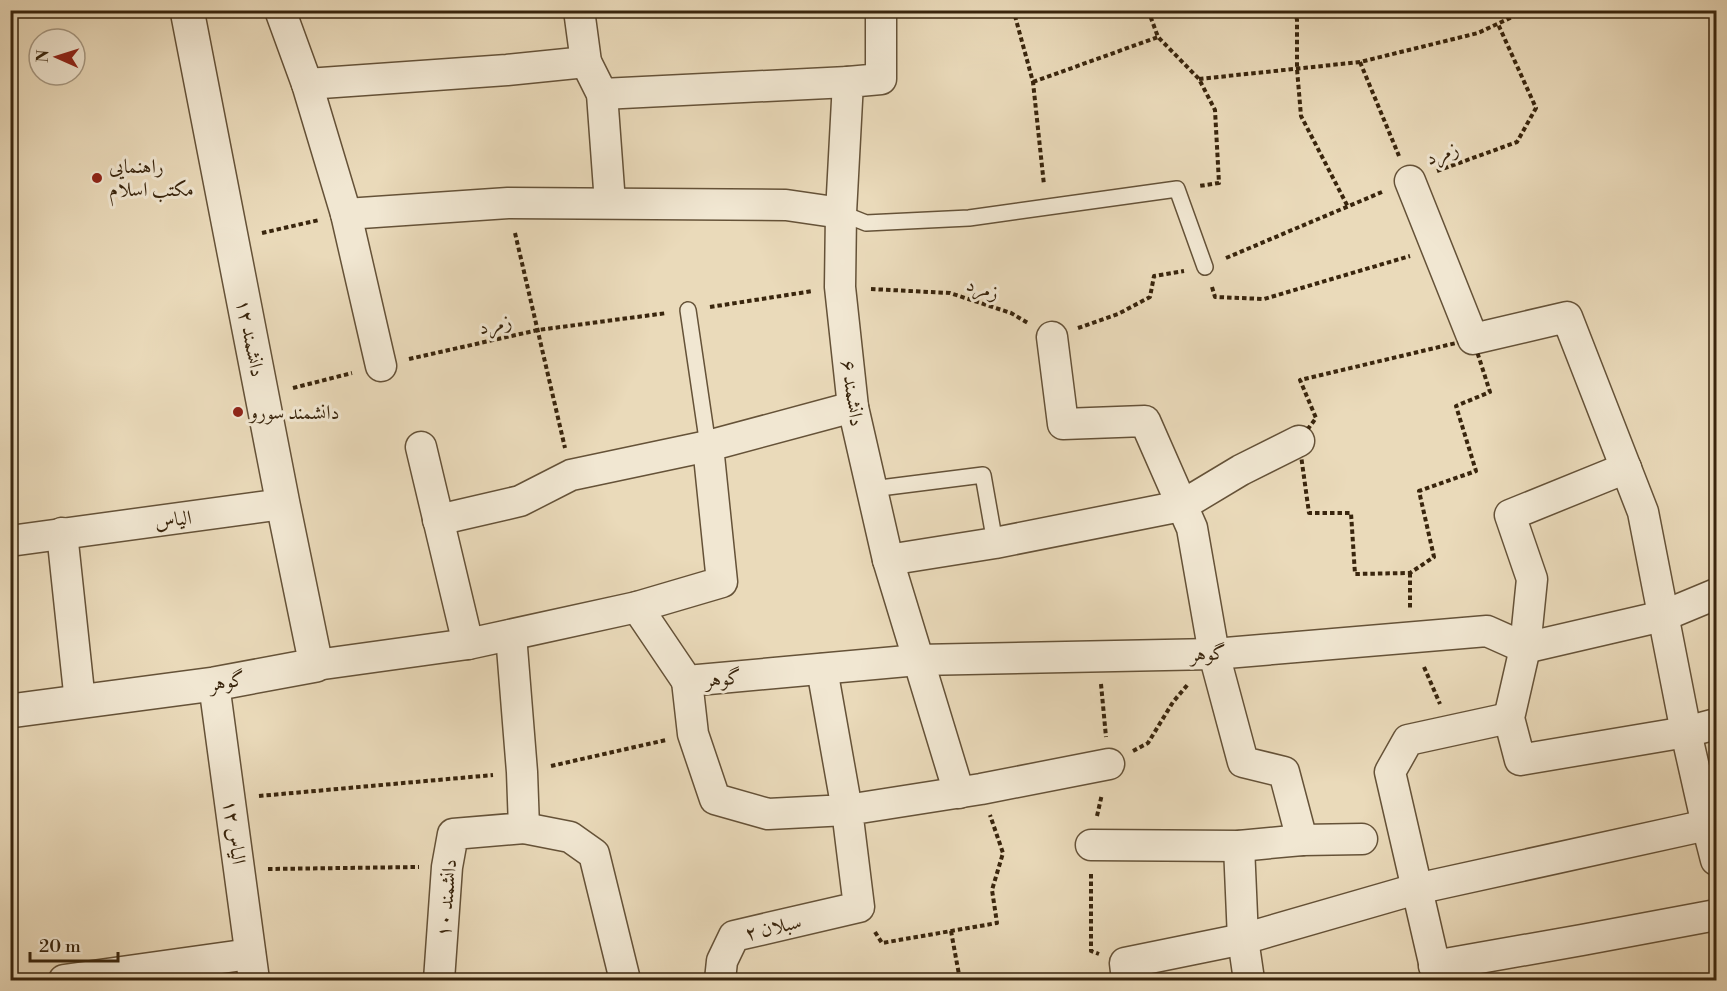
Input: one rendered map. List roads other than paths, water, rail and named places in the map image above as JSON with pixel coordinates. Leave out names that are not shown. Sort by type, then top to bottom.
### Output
[{"type":"street","name":"دانشمند ۱۲","points":[[187,10],[316,665]]},
{"type":"street","points":[[280,10],[307,84],[346,214],[381,366]]},
{"type":"street","points":[[579,10],[586,62],[602,94],[610,203]]},
{"type":"street","points":[[602,94],[881,79],[881,10]]},
{"type":"street","points":[[307,84],[586,62]]},
{"type":"street","name":"دانشمند ۶","points":[[848,82],[841,213],[840,287],[853,407],[888,560],[918,660],[970,791]]},
{"type":"street","points":[[1410,181],[1473,339],[1567,317],[1643,512],[1686,732],[1716,860]]},
{"type":"street","points":[[346,214],[508,203],[786,205],[841,213]]},
{"type":"street","points":[[1052,337],[1063,424],[1144,421],[1192,528],[1214,654],[1243,762],[1284,772],[1302,840]]},
{"type":"street","points":[[438,520],[520,501],[571,475],[708,446],[853,407]]},
{"type":"street","points":[[888,560],[995,543],[1181,506],[1241,470],[1299,441]]},
{"type":"street","points":[[637,607],[722,582],[708,446]]},
{"type":"street","points":[[421,447],[468,644]]},
{"type":"street","points":[[1626,468],[1510,516],[1532,579],[1526,648],[1509,717],[1520,760],[1686,732],[1716,724]]},
{"type":"street","name":"الیاس","points":[[10,541],[283,504]]},
{"type":"street","points":[[62,533],[80,702]]},
{"type":"street","points":[[1526,648],[1663,616],[1716,594]]},
{"type":"street","name":"گوهر","points":[[10,711],[214,684],[316,665],[468,644],[637,607],[687,681],[693,734],[715,799],[768,814],[847,810]]},
{"type":"street","name":"گوهر","points":[[687,681],[918,660],[1214,654],[1487,631],[1526,648]]},
{"type":"street","points":[[511,635],[524,828],[570,837],[594,854],[625,981]]},
{"type":"street","points":[[822,669],[847,810],[970,791],[1109,764]]},
{"type":"street","name":"الیاس ۱۲","points":[[214,684],[252,967]]},
{"type":"street","points":[[1509,717],[1408,741],[1390,772],[1436,973],[1582,940],[1716,915]]},
{"type":"street","name":"سبلان ۲","points":[[720,981],[722,961],[734,936],[859,907],[847,810]]},
{"type":"street","points":[[1127,981],[1125,963],[1244,939],[1416,889],[1707,825]]},
{"type":"street","name":"دانشمند ۱۰","points":[[439,981],[447,867],[453,834],[524,828]]},
{"type":"street","points":[[1091,844],[1239,846],[1302,840],[1362,839]]},
{"type":"street","points":[[1239,846],[1244,939],[1249,981]]},
{"type":"street","points":[[64,981],[252,967]]},
{"type":"lane","points":[[841,213],[866,223],[969,218],[1177,189],[1205,267]]},
{"type":"lane","points":[[688,310],[708,446]]},
{"type":"lane","points":[[872,489],[983,475],[995,543]]},
{"type":"place","name":"راهنمایی مکتب اسلام","points":[[97,178]]},
{"type":"place","name":"دانشمند سورو","points":[[238,412]]}]
